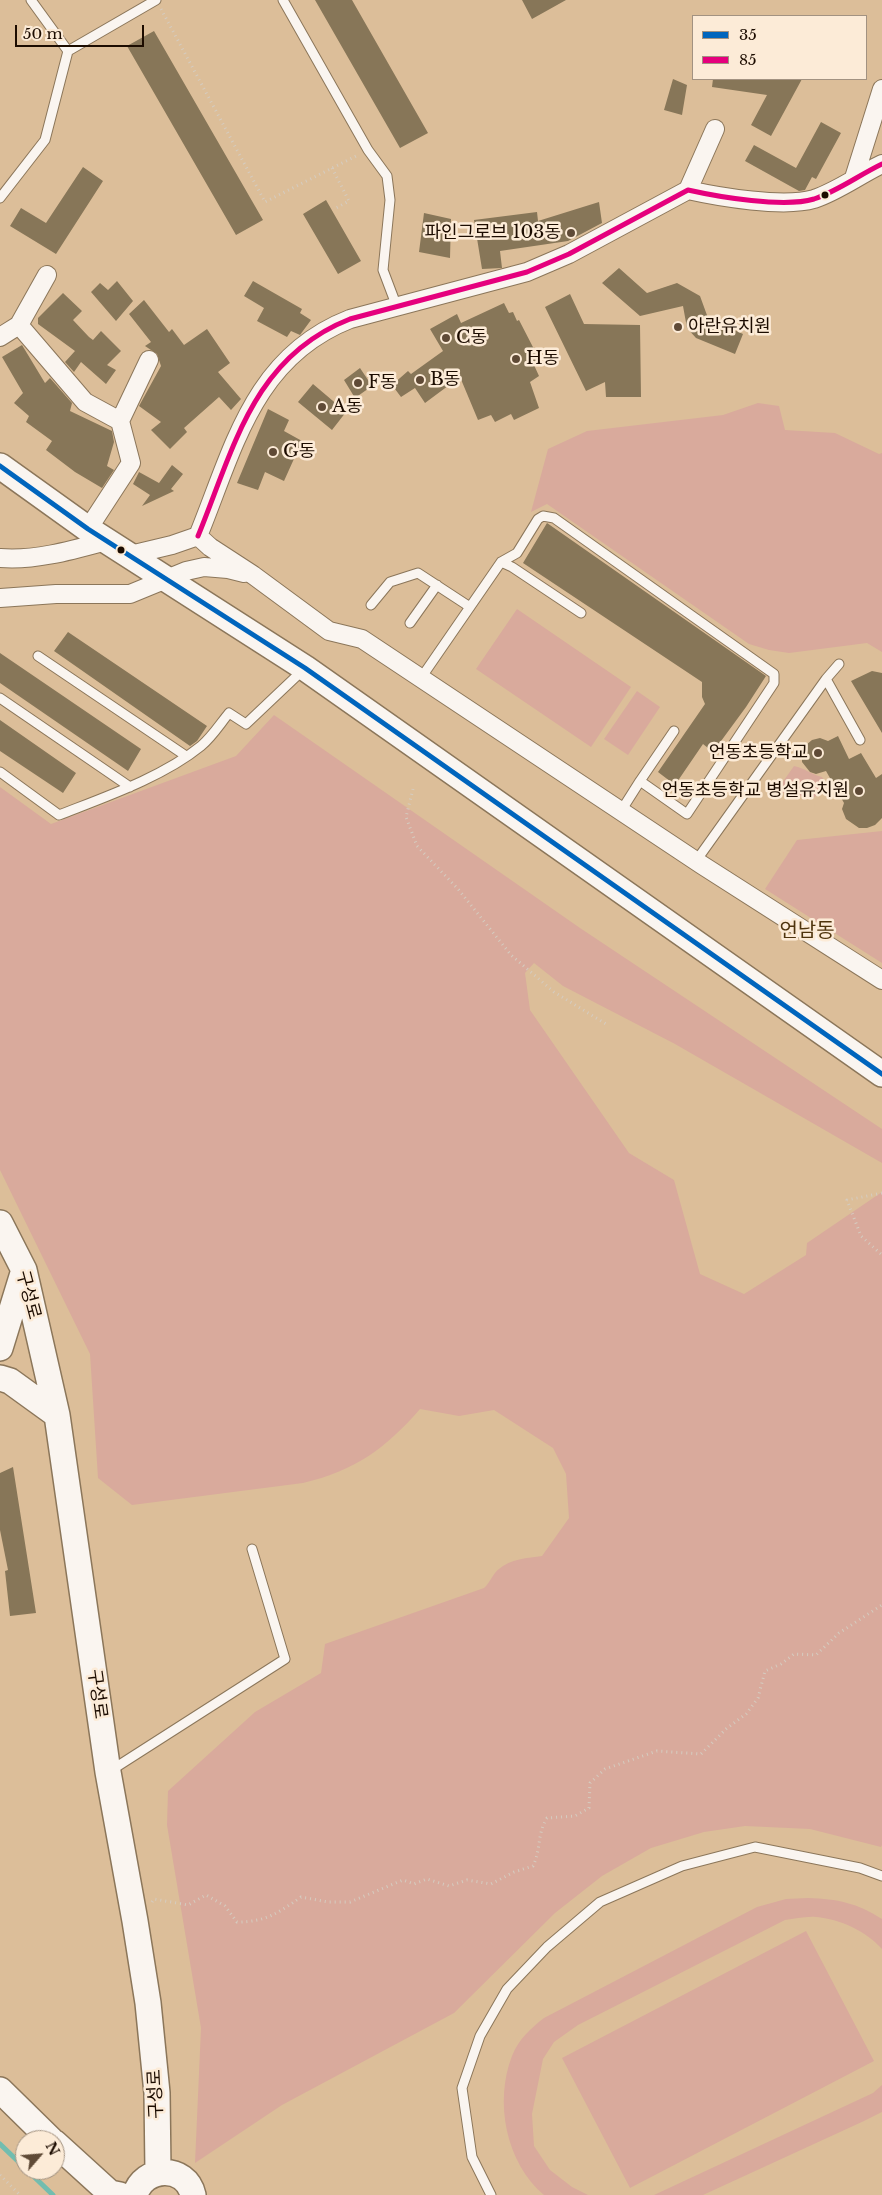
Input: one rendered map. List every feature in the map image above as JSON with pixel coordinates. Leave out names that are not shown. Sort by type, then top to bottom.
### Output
[{"type":"main road","points":[[0,466],[98,535],[305,668],[882,1074]]},
{"type":"main road","name":"구성로","points":[[0,1223],[24,1270],[57,1415],[108,1772],[136,1921],[148,2003],[157,2093],[158,2172]]},
{"type":"main road","points":[[0,1348],[24,1270]]},
{"type":"main road","points":[[0,1378],[10,1381],[57,1415]]},
{"type":"main road","points":[[0,2090],[41,2130]]},
{"type":"main road","points":[[65,2152],[114,2194]]},
{"type":"main road","points":[[135,2195],[142,2181],[158,2172],[170,2172],[180,2176],[187,2182],[193,2195]]},
{"type":"street","points":[[854,178],[882,89]]},
{"type":"street","points":[[130,555],[172,545],[198,536],[244,421],[270,377],[304,343],[327,328],[350,319],[540,267],[569,254],[688,190],[715,129]]},
{"type":"street","points":[[688,190],[726,198],[793,202],[812,199],[833,191],[882,164]]},
{"type":"street","points":[[0,337],[19,324],[47,275]]},
{"type":"street","points":[[19,324],[85,402],[120,421]]},
{"type":"street","points":[[0,558],[13,559],[70,551],[98,535],[131,463],[120,421],[149,360]]},
{"type":"street","points":[[198,536],[210,547],[253,575],[329,631],[362,639],[696,861],[882,980]]},
{"type":"street","points":[[0,598],[56,594],[130,594],[186,571],[204,567],[228,569],[253,575]]},
{"type":"lane","points":[[31,0],[68,51]]},
{"type":"lane","points":[[0,198],[45,140],[68,51],[156,0]]},
{"type":"lane","points":[[282,0],[368,150],[387,176],[390,200],[383,270],[397,307]]},
{"type":"lane","points":[[421,678],[501,562],[517,553],[538,519],[543,516],[554,518],[774,674],[774,683],[687,814],[640,781]]},
{"type":"lane","points":[[501,562],[512,567],[581,613]]},
{"type":"lane","points":[[371,605],[390,582],[418,573],[470,606]]},
{"type":"lane","points":[[410,623],[437,585]]},
{"type":"lane","points":[[38,656],[186,756]]},
{"type":"lane","points":[[696,861],[826,679],[839,664]]},
{"type":"lane","points":[[0,772],[59,815],[130,787],[186,756],[203,745],[229,713],[246,724],[305,668]]},
{"type":"lane","points":[[826,679],[860,740]]},
{"type":"lane","points":[[0,698],[130,787]]},
{"type":"lane","points":[[621,811],[674,731]]},
{"type":"lane","points":[[108,1772],[285,1659],[252,1549]]},
{"type":"lane","points":[[492,2195],[472,2157],[462,2088],[480,2036],[507,1989],[547,1947],[600,1902],[682,1866],[755,1847],[860,1868],[882,1876]]},
{"type":"path","points":[[156,0],[265,202],[368,150]]},
{"type":"path","points":[[332,168],[349,201],[336,208]]},
{"type":"path","points":[[413,789],[406,817],[417,846],[458,889],[511,955],[554,992],[606,1024]]},
{"type":"path","points":[[882,1193],[847,1200],[861,1236],[882,1255]]},
{"type":"path","points":[[136,1921],[154,1899],[188,1905],[206,1895],[225,1906],[237,1922],[256,1922],[279,1912],[301,1897],[328,1902],[350,1902],[403,1880],[414,1884],[426,1878],[448,1886],[467,1880],[492,1884],[514,1872],[534,1866],[538,1857],[541,1828],[547,1818],[575,1816],[589,1808],[590,1783],[605,1769],[657,1751],[701,1754],[726,1729],[746,1714],[758,1698],[765,1671],[781,1664],[794,1654],[816,1655],[840,1633],[882,1605]]},
{"type":"path","points":[[0,2175],[20,2195]]},
{"type":"shaded area","points":[[758,403],[779,406],[785,430],[835,433],[879,454],[882,453],[882,652],[867,643],[789,653],[749,644],[547,504],[531,512],[548,449],[587,431],[723,415]]},
{"type":"shaded area","points":[[517,609],[631,687],[591,747],[476,669]]},
{"type":"shaded area","points":[[637,691],[660,707],[628,755],[604,739]]},
{"type":"shaded area","points":[[274,715],[580,928],[882,1129],[882,1163],[675,1044],[563,986],[534,963],[525,973],[530,1010],[629,1153],[674,1180],[700,1274],[744,1294],[806,1255],[807,1243],[882,1192],[882,1845],[881,1847],[810,1829],[745,1826],[704,1832],[651,1848],[602,1876],[555,1913],[454,2013],[282,2105],[195,2163],[201,2028],[167,1825],[168,1791],[255,1712],[321,1673],[325,1644],[484,1588],[495,1573],[508,1563],[542,1556],[569,1518],[566,1474],[553,1448],[494,1410],[459,1416],[420,1409],[395,1435],[354,1465],[322,1478],[303,1483],[132,1505],[98,1478],[90,1354],[0,1170],[0,787],[51,824],[236,756]]},
{"type":"shaded area","points":[[794,766],[822,777],[828,787],[813,798],[783,793],[782,783]]},
{"type":"shaded area","points":[[882,831],[882,963],[765,889],[797,840]]},
{"type":"shaded area","points":[[786,1899],[829,1899],[847,1903],[864,1909],[882,1919],[882,1949],[860,1931],[834,1920],[804,1917],[785,1920],[578,2025],[554,2042],[543,2059],[532,2114],[534,2146],[550,2170],[572,2187],[588,2195],[544,2195],[531,2182],[520,2166],[512,2149],[504,2112],[507,2074],[512,2056],[525,2035],[544,2018],[757,1907]]},
{"type":"shaded area","points":[[806,1931],[874,2061],[630,2188],[562,2058]]},
{"type":"shaded area","points":[[882,2085],[882,2112],[864,2121],[703,2195],[654,2195],[873,2093]]},
{"type":"building","points":[[315,0],[352,0],[428,133],[400,148]]},
{"type":"building","points":[[522,0],[566,0],[532,19]]},
{"type":"building","points":[[154,31],[263,220],[236,235],[127,46]]},
{"type":"building","points":[[673,79],[687,85],[682,115],[664,110]]},
{"type":"building","points":[[713,80],[801,80],[771,136],[751,125],[767,95],[712,87]]},
{"type":"building","points":[[821,122],[841,133],[816,179],[812,177],[805,190],[799,191],[745,161],[754,145],[796,168]]},
{"type":"building","points":[[83,167],[103,181],[56,254],[10,226],[21,208],[46,223]]},
{"type":"building","points":[[326,200],[361,261],[338,274],[303,214]]},
{"type":"building","points":[[599,202],[602,223],[568,241],[500,251],[502,268],[482,269],[474,220],[537,212],[538,221]]},
{"type":"building","points":[[424,213],[451,219],[450,258],[419,252]]},
{"type":"building","points":[[619,268],[647,293],[677,283],[700,296],[708,318],[743,334],[735,354],[696,338],[687,328],[683,306],[640,316],[602,283]]},
{"type":"building","points":[[117,281],[133,301],[116,321],[91,292],[100,283],[108,290]]},
{"type":"building","points":[[253,281],[302,309],[300,313],[311,320],[300,335],[291,331],[287,337],[257,321],[264,308],[244,296]]},
{"type":"building","points":[[63,293],[82,311],[73,320],[89,337],[93,340],[101,331],[121,351],[107,365],[116,370],[106,384],[81,362],[74,372],[65,362],[75,351],[38,324],[38,318]]},
{"type":"building","points":[[570,294],[584,324],[640,325],[641,397],[606,397],[605,382],[586,391],[545,307]]},
{"type":"building","points":[[144,300],[169,332],[172,329],[184,345],[207,329],[230,363],[218,372],[241,399],[231,410],[219,397],[184,428],[187,432],[170,449],[151,430],[161,422],[139,406],[161,366],[157,354],[145,346],[151,342],[129,314]]},
{"type":"building","points":[[504,303],[509,313],[513,312],[517,321],[519,320],[536,353],[534,354],[538,364],[534,365],[539,376],[530,382],[539,408],[514,420],[511,414],[495,422],[491,415],[478,420],[460,377],[425,403],[415,388],[401,397],[392,385],[408,371],[411,374],[443,351],[430,329],[457,314],[461,323]]},
{"type":"building","points":[[22,345],[45,383],[50,378],[72,403],[70,411],[112,431],[114,442],[107,466],[114,470],[102,488],[75,472],[46,450],[52,441],[26,422],[29,416],[14,403],[23,393],[2,357]]},
{"type":"building","name":"F동","points":[[360,368],[372,386],[355,398],[344,380]]},
{"type":"building","name":"A동","points":[[313,384],[346,412],[332,430],[298,402]]},
{"type":"building","name":"G동","points":[[268,409],[289,420],[284,431],[302,441],[284,481],[265,472],[258,490],[237,483]]},
{"type":"building","points":[[172,465],[183,474],[171,489],[174,491],[142,506],[150,495],[133,484],[139,472],[159,483]]},
{"type":"building","points":[[547,523],[766,676],[713,752],[703,744],[675,785],[658,772],[705,704],[702,697],[702,682],[523,563]]},
{"type":"building","points":[[68,632],[207,726],[197,741],[190,746],[54,651]]},
{"type":"building","points":[[0,653],[141,749],[128,771],[0,683]]},
{"type":"building","points":[[872,671],[882,673],[882,733],[851,681]]},
{"type":"building","points":[[0,720],[76,773],[63,793],[0,751]]},
{"type":"building","name":"언동초등학교 병설유치원","points":[[838,736],[849,759],[861,753],[876,778],[882,774],[882,818],[875,825],[867,828],[859,828],[846,819],[842,809],[844,803],[826,771],[816,774],[810,772],[802,762],[802,754],[806,745],[812,740],[820,738],[828,741]]},
{"type":"building","points":[[13,1467],[36,1613],[10,1616],[5,1571],[8,1570],[0,1530],[0,1473]]},
{"type":"waterway","points":[[0,2144],[15,2158]]},
{"type":"waterway","points":[[37,2180],[53,2195]]},
{"type":"transit line","name":"85","points":[[198,536],[223,470],[251,409],[269,381],[290,357],[317,336],[350,319],[527,272],[569,254],[688,190],[717,196],[769,202],[801,201],[814,199],[832,192],[882,164]]},
{"type":"transit line","name":"35","points":[[0,466],[88,529],[305,668],[882,1074]]},
{"type":"place","name":"파인그로브 103동","points":[[571,233]]},
{"type":"place","name":"아란유치원","points":[[678,327]]},
{"type":"place","name":"C동","points":[[446,338]]},
{"type":"place","name":"H동","points":[[516,359]]},
{"type":"place","name":"B동","points":[[420,380]]},
{"type":"place","name":"F동","points":[[358,383]]},
{"type":"place","name":"A동","points":[[322,407]]},
{"type":"place","name":"G동","points":[[273,452]]},
{"type":"place","name":"언동초등학교","points":[[818,753]]},
{"type":"place","name":"언동초등학교 병설유치원","points":[[859,791]]},
{"type":"district","name":"언남동","points":[[807,931]]}]
